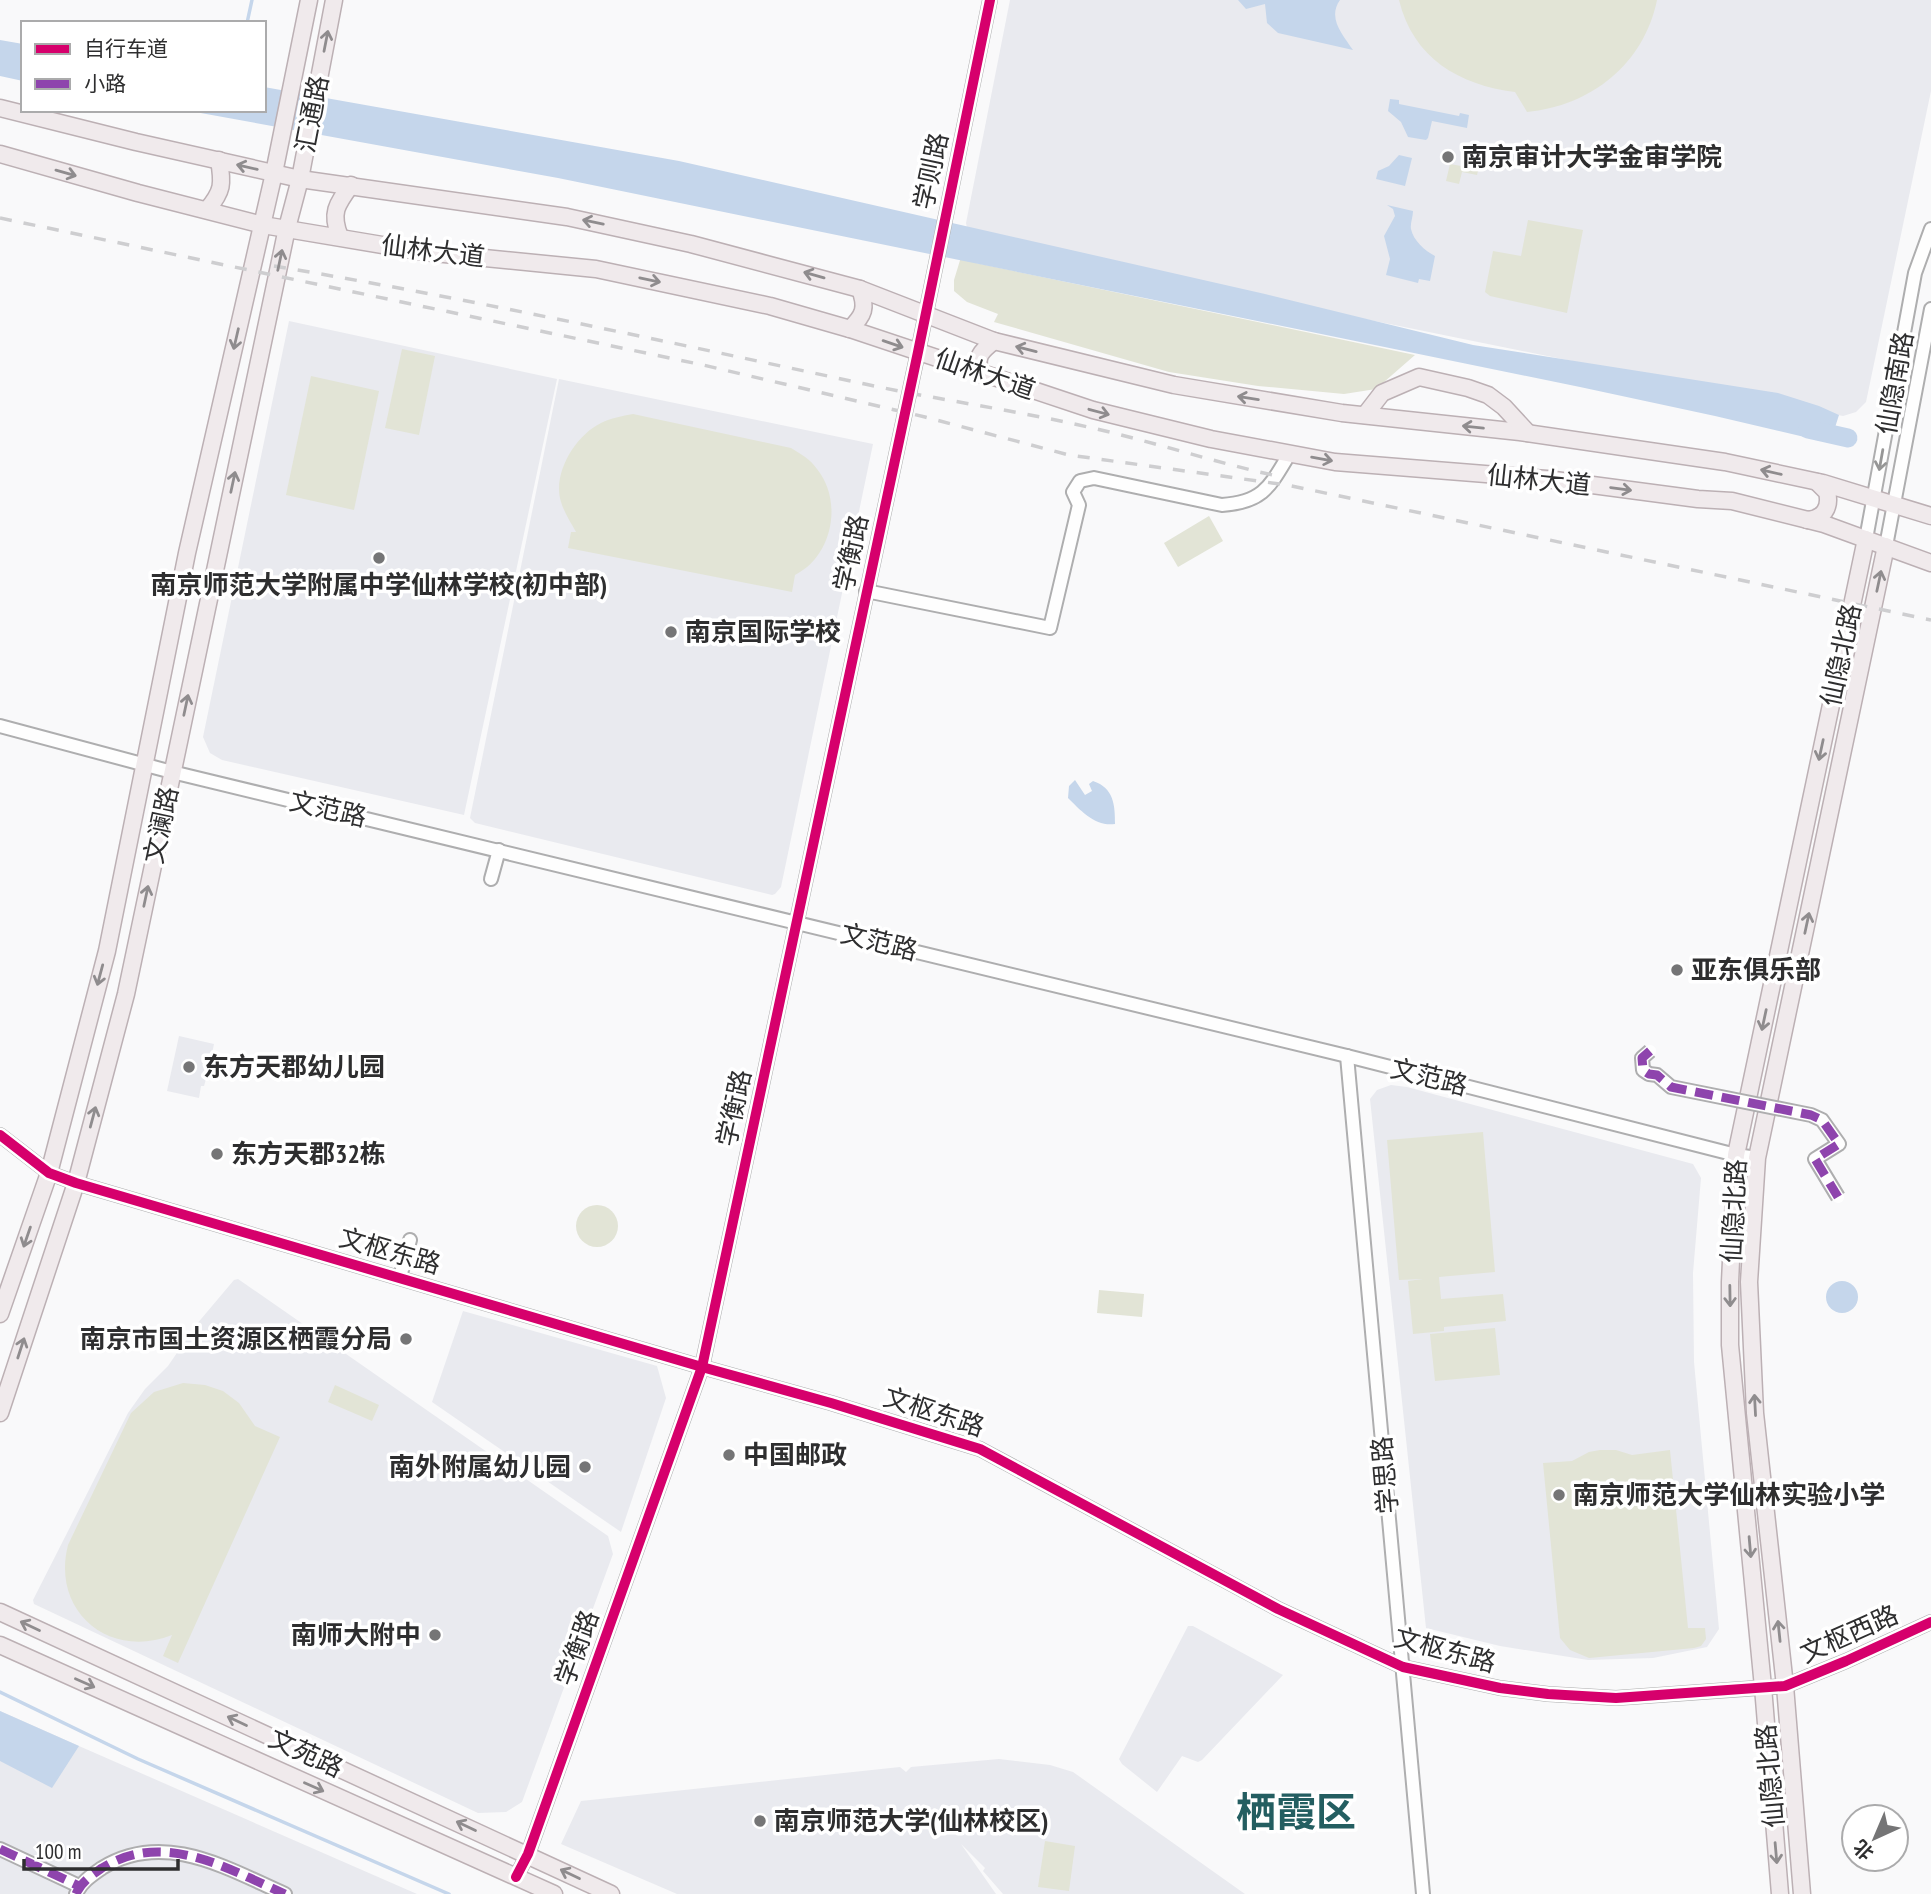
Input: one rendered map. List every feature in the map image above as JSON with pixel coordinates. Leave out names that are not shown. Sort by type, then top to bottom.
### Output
[{"type":"main road","name":"汇通路","points":[[263,225],[309,0]]},
{"type":"main road","name":"汇通路","points":[[287,228],[300,178],[334,0]]},
{"type":"main road","name":"仙林大道","points":[[0,108],[274,173],[567,217],[691,244],[860,289],[994,341],[1174,385],[1365,415],[1528,433],[1725,462],[1816,482],[1931,516]]},
{"type":"main road","name":"仙林大道","points":[[0,154],[263,225],[424,252],[596,269],[770,306],[850,329],[1093,410],[1211,439],[1335,462],[1547,479],[1732,501],[1807,520],[1931,563]]},
{"type":"main road","points":[[207,210],[219,196],[222,180],[219,160]]},
{"type":"main road","points":[[340,237],[334,223],[337,205],[351,185]]},
{"type":"main road","name":"文澜路","points":[[0,1314],[49,1173],[107,951],[187,553],[263,225]]},
{"type":"main road","name":"文澜路","points":[[0,1413],[76,1183],[126,994],[287,228]]},
{"type":"main road","points":[[850,329],[863,317],[865,304],[860,289]]},
{"type":"main road","points":[[980,374],[977,360],[981,351],[994,341]]},
{"type":"main road","points":[[1365,415],[1382,393],[1419,377],[1488,395],[1504,407],[1528,433]]},
{"type":"main road","points":[[1807,520],[1822,515],[1828,507],[1827,492],[1816,482]]},
{"type":"main road","name":"仙隐北路","points":[[1780,1894],[1730,1345],[1736,1155],[1866,539]]},
{"type":"main road","name":"仙隐北路","points":[[1802,1894],[1785,1686],[1755,1413],[1749,1282],[1757,1158],[1886,546]]},
{"type":"main road","name":"文苑路","points":[[0,1612],[611,1894]]},
{"type":"main road","name":"文苑路","points":[[0,1645],[554,1894]]},
{"type":"street","name":"学则路","points":[[918,352],[989,0]]},
{"type":"street","name":"仙隐南路","points":[[1866,539],[1915,273],[1931,229]]},
{"type":"street","name":"仙隐南路","points":[[1886,546],[1931,309]]},
{"type":"street","name":"学衡路","points":[[516,1877],[528,1854],[702,1367],[918,352]]},
{"type":"street","points":[[866,591],[1050,628],[1079,505],[1074,496],[1074,488],[1080,481],[1094,478],[1223,505],[1236,504],[1268,489],[1290,453]]},
{"type":"street","name":"文范路","points":[[0,726],[172,772],[797,922],[1757,1158]]},
{"type":"street","points":[[491,879],[499,850]]},
{"type":"street","points":[[1650,1051],[1642,1058],[1643,1070],[1657,1075],[1671,1087],[1811,1115],[1822,1120],[1839,1144],[1815,1160],[1838,1197]]},
{"type":"street","name":"学思路","points":[[1347,1056],[1423,1894]]},
{"type":"street","name":"文枢东路","points":[[0,1135],[49,1173],[76,1183],[980,1449],[1278,1609],[1403,1667],[1500,1688],[1602,1698],[1785,1686]]},
{"type":"street","points":[[400,1277],[410,1240]]},
{"type":"street","name":"文枢西路","points":[[1785,1686],[1931,1622]]},
{"type":"street","points":[[0,1849],[78,1890],[91,1875],[118,1858],[150,1850],[184,1853],[222,1866],[285,1894]]},
{"type":"shaded area","name":"南京审计大学金审学院","points":[[1010,0],[1931,0],[1931,91],[1866,402],[1856,412],[1843,416],[980,241],[967,228],[966,223]]},
{"type":"shaded area","points":[[1399,0],[1657,0],[1640,44],[1611,78],[1572,101],[1527,112],[1515,92],[1475,83],[1441,65],[1427,53],[1415,38]]},
{"type":"shaded area","points":[[1464,155],[1481,158],[1477,175],[1462,172],[1459,184],[1446,181],[1450,164],[1461,166]]},
{"type":"shaded area","points":[[1528,220],[1583,230],[1567,313],[1490,296],[1485,292],[1493,251],[1521,256]]},
{"type":"shaded area","points":[[961,257],[976,263],[1415,355],[1376,389],[1344,394],[1258,386],[1169,372],[994,322],[998,314],[967,302],[954,291],[954,280]]},
{"type":"shaded area","name":"南京师范大学附属中学仙林学校(初中部)","points":[[289,321],[557,379],[464,815],[222,760],[210,753],[203,737]]},
{"type":"shaded area","points":[[402,349],[435,356],[419,435],[385,428]]},
{"type":"shaded area","points":[[311,376],[379,391],[354,510],[286,495]]},
{"type":"shaded area","name":"南京国际学校","points":[[559,379],[873,444],[781,887],[775,894],[475,823],[470,818]]},
{"type":"shaded area","points":[[633,414],[791,448],[814,465],[830,496],[830,527],[826,542],[818,555],[795,575],[792,592],[568,548],[571,532],[576,532],[562,506],[559,491],[563,467],[568,456],[583,436],[601,423]]},
{"type":"shaded area","points":[[1209,516],[1223,541],[1178,567],[1164,543]]},
{"type":"shaded area","name":"东方天郡幼儿园","points":[[179,1036],[214,1044],[199,1098],[167,1091]]},
{"type":"shaded area","name":"南京师范大学仙林实验小学","points":[[1391,1085],[1407,1087],[1693,1164],[1701,1178],[1693,1273],[1694,1362],[1719,1629],[1707,1647],[1653,1658],[1588,1660],[1500,1646],[1426,1628],[1370,1099],[1377,1090]]},
{"type":"shaded area","points":[[1483,1132],[1495,1272],[1439,1277],[1441,1299],[1503,1294],[1506,1321],[1444,1327],[1444,1331],[1413,1334],[1408,1281],[1423,1279],[1399,1280],[1387,1140]]},
{"type":"shaded area","points":[[597,1205],[612,1211],[618,1226],[612,1241],[597,1247],[582,1241],[576,1226],[582,1211]]},
{"type":"shaded area","points":[[238,1279],[608,1536],[613,1554],[522,1802],[506,1812],[478,1813],[34,1604],[33,1600],[128,1413],[145,1389],[168,1366],[196,1325],[234,1280]]},
{"type":"shaded area","points":[[1099,1290],[1144,1294],[1142,1317],[1097,1313]]},
{"type":"shaded area","name":"南外附属幼儿园","points":[[463,1311],[657,1366],[666,1398],[621,1532],[432,1402]]},
{"type":"shaded area","points":[[1495,1328],[1500,1375],[1435,1381],[1430,1334]]},
{"type":"shaded area","points":[[183,1383],[205,1385],[223,1391],[239,1403],[255,1426],[280,1437],[178,1663],[163,1656],[172,1635],[149,1641],[127,1641],[107,1635],[90,1624],[77,1609],[68,1590],[65,1569],[68,1545],[131,1413],[154,1392]]},
{"type":"shaded area","points":[[335,1385],[379,1405],[372,1421],[328,1402]]},
{"type":"shaded area","points":[[1616,1450],[1632,1455],[1670,1450],[1688,1628],[1705,1628],[1706,1639],[1701,1646],[1589,1658],[1570,1650],[1560,1638],[1543,1463],[1572,1461],[1589,1452]]},
{"type":"shaded area","points":[[1188,1626],[1193,1626],[1283,1675],[1202,1760],[1198,1762],[1182,1756],[1157,1792],[1119,1759]]},
{"type":"shaded area","points":[[0,1711],[79,1746],[417,1894],[0,1894]]},
{"type":"shaded area","name":"南京师范大学(仙林校区)","points":[[999,1759],[1050,1765],[1073,1772],[1245,1894],[1003,1894],[983,1871],[985,1868],[961,1844],[996,1894],[677,1894],[561,1844],[581,1801],[900,1767],[906,1772],[911,1767]]},
{"type":"shaded area","points":[[1045,1841],[1075,1846],[1069,1891],[1038,1887]]},
{"type":"water","points":[[1238,0],[1340,0],[1336,7],[1336,20],[1353,50],[1278,33],[1267,23],[1265,4],[1246,9]]},
{"type":"water","points":[[0,40],[21,44],[21,81],[0,76]]},
{"type":"water","points":[[266,87],[679,161],[1265,294],[1473,345],[1778,393],[1839,415],[1830,443],[1580,387],[558,178],[195,112],[266,112]]},
{"type":"water","points":[[1390,99],[1399,100],[1399,104],[1459,116],[1460,113],[1469,115],[1467,128],[1432,121],[1426,140],[1408,137],[1401,122],[1388,111]]},
{"type":"water","points":[[1399,155],[1412,158],[1405,186],[1376,179],[1378,171],[1389,166]]},
{"type":"water","points":[[1387,205],[1413,211],[1412,233],[1420,245],[1435,256],[1430,281],[1419,279],[1418,283],[1386,275],[1390,259],[1384,236],[1395,216],[1393,209]]},
{"type":"water","points":[[1075,780],[1085,795],[1092,791],[1089,784],[1093,781],[1105,788],[1114,804],[1115,824],[1095,821],[1068,798],[1069,786]]},
{"type":"water","points":[[1842,1281],[1854,1285],[1858,1297],[1854,1309],[1842,1313],[1830,1309],[1826,1297],[1830,1285]]},
{"type":"water","points":[[0,1711],[79,1746],[52,1788],[0,1761]]},
{"type":"waterway","points":[[247,21],[252,0]]},
{"type":"waterway","points":[[1808,429],[1848,438]]},
{"type":"waterway","points":[[0,1692],[138,1759],[449,1894]]},
{"type":"railway","points":[[0,218],[703,365],[925,417],[1069,455],[1287,485],[1931,620]]},
{"type":"railway","points":[[274,266],[496,307],[893,390],[1060,421],[1277,476]]},
{"type":"marked path","points":[[1650,1051],[1642,1058],[1643,1070],[1657,1075],[1671,1087],[1811,1115],[1822,1120],[1839,1144],[1815,1159],[1838,1197]]},
{"type":"marked path","points":[[0,1849],[79,1886]]},
{"type":"marked path","points":[[76,1894],[84,1882],[102,1868],[125,1857],[148,1852],[172,1853],[218,1864],[285,1894]]},
{"type":"cycle path","points":[[516,1877],[528,1854],[702,1367],[918,352],[990,0]]},
{"type":"cycle path","points":[[0,1135],[49,1173],[76,1183],[980,1449],[1278,1609],[1403,1667],[1500,1688],[1616,1698],[1785,1686],[1931,1622]]},
{"type":"place","name":"南京审计大学金审学院","points":[[1448,157]]},
{"type":"place","name":"南京师范大学附属中学仙林学校(初中部)","points":[[379,558]]},
{"type":"place","name":"南京国际学校","points":[[671,632]]},
{"type":"place","name":"亚东俱乐部","points":[[1677,970]]},
{"type":"place","name":"东方天郡幼儿园","points":[[189,1067]]},
{"type":"place","name":"东方天郡32栋","points":[[217,1154]]},
{"type":"place","name":"南京市国土资源区栖霞分局","points":[[406,1339]]},
{"type":"place","name":"中国邮政","points":[[729,1455]]},
{"type":"place","name":"南外附属幼儿园","points":[[585,1467]]},
{"type":"place","name":"南京师范大学仙林实验小学","points":[[1559,1495]]},
{"type":"place","name":"南师大附中","points":[[435,1635]]},
{"type":"place","name":"南京师范大学(仙林校区)","points":[[760,1821]]},
{"type":"district","name":"栖霞区","points":[[1296,1812]]}]
